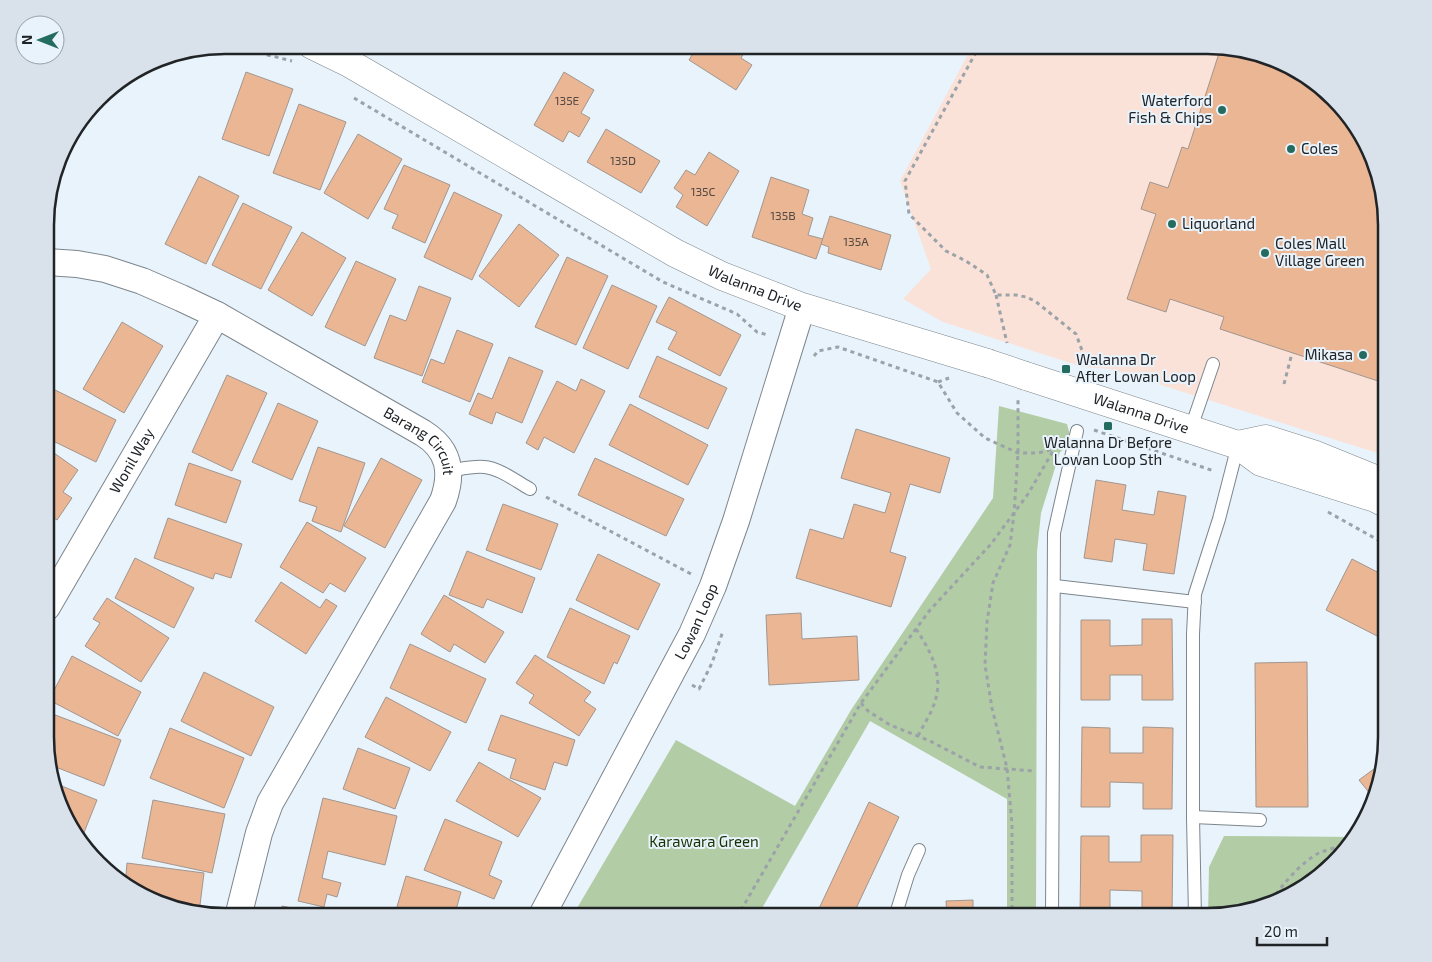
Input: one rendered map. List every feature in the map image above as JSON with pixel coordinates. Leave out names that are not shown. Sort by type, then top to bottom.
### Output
[{"type":"street","name":"Walanna Drive","points":[[304,55],[350,63],[675,253],[722,276],[802,307],[997,355],[1022,388],[1191,428],[1238,445],[1261,462],[1378,500]]},
{"type":"street","name":"Barang Circuit","points":[[54,263],[106,269],[142,281],[217,315],[433,439],[443,454],[449,471],[448,485],[443,502],[270,803],[259,833],[240,908]]},
{"type":"street","name":"Lowan Loop","points":[[545,908],[692,634],[713,586],[736,522],[802,307]]},
{"type":"street","name":"Wonil Way","points":[[54,592],[217,315]]},
{"type":"street","points":[[1238,445],[1266,439],[1313,454],[1378,480]]},
{"type":"lane","points":[[1191,428],[1213,364]]},
{"type":"lane","points":[[1052,908],[1054,533],[1077,431]]},
{"type":"lane","points":[[1196,908],[1194,816],[1195,594],[1219,520],[1238,445]]},
{"type":"lane","points":[[449,471],[468,467],[486,467],[494,469],[530,488]]},
{"type":"lane","points":[[1055,586],[1195,602]]},
{"type":"lane","points":[[1194,816],[1260,820]]},
{"type":"lane","points":[[898,908],[908,875],[919,850]]},
{"type":"path","points":[[267,54],[289,59],[304,55]]},
{"type":"path","points":[[975,54],[905,181],[909,214],[946,251],[987,275],[996,295],[997,355]]},
{"type":"path","points":[[348,95],[662,282],[737,314],[757,332],[773,337]]},
{"type":"path","points":[[996,295],[1016,295],[1035,301],[1076,334],[1086,364]]},
{"type":"path","points":[[818,352],[838,347],[938,382],[957,413],[985,438],[1018,453],[1038,453],[1054,450]]},
{"type":"path","points":[[1284,384],[1292,353]]},
{"type":"path","points":[[1012,908],[1012,824],[1007,768],[992,708],[985,665],[987,622],[993,583],[1010,545],[1014,514],[1022,388]]},
{"type":"path","points":[[742,908],[861,703],[930,610],[991,544],[1014,514],[1054,450],[1077,431]]},
{"type":"path","points":[[530,488],[713,586]]},
{"type":"path","points":[[916,629],[928,647],[938,673],[936,700],[918,736]]},
{"type":"path","points":[[861,703],[868,711],[890,725],[918,736],[980,767],[1053,773]]},
{"type":"path","points":[[1278,892],[1300,868],[1318,853],[1338,847]]},
{"type":"shaded area","points":[[968,54],[1230,55],[1262,63],[1283,71],[1320,96],[1336,112],[1361,149],[1375,191],[1378,213],[1378,453],[1110,369],[1083,367],[943,322],[903,299],[931,269],[900,181]]},
{"type":"green space","name":"Karawara Green","points":[[999,406],[1067,424],[1072,443],[1060,452],[1041,513],[1037,552],[1036,908],[1007,908],[1007,799],[870,721],[762,908],[577,908],[676,740],[795,806],[851,710],[993,498]]},
{"type":"green space","points":[[1224,836],[1345,837],[1328,858],[1293,885],[1273,895],[1230,907],[1208,908],[1209,867]]},
{"type":"building","points":[[693,54],[743,54],[741,58],[752,65],[736,90],[689,60]]},
{"type":"building","name":"Coles Mall Village Green","points":[[1219,55],[1252,60],[1283,71],[1320,96],[1336,112],[1361,149],[1375,191],[1378,213],[1378,381],[1220,329],[1224,317],[1170,299],[1166,312],[1127,299],[1156,214],[1141,209],[1150,182],[1168,188],[1182,147],[1188,149]]},
{"type":"building","points":[[246,72],[293,89],[269,156],[222,139]]},
{"type":"building","points":[[564,72],[594,90],[581,113],[590,118],[579,137],[569,131],[563,142],[534,125]]},
{"type":"building","points":[[299,104],[346,122],[320,190],[273,173]]},
{"type":"building","points":[[606,129],[660,161],[641,193],[587,162]]},
{"type":"building","points":[[358,134],[402,159],[368,219],[324,193]]},
{"type":"building","points":[[709,152],[739,171],[707,226],[676,207],[683,195],[674,188],[686,170],[695,175]]},
{"type":"building","points":[[404,165],[450,185],[425,243],[392,228],[398,215],[384,209]]},
{"type":"building","points":[[199,176],[239,196],[206,264],[165,244]]},
{"type":"building","points":[[771,177],[809,190],[802,214],[813,218],[808,235],[823,239],[816,259],[752,237]]},
{"type":"building","points":[[454,192],[502,215],[472,280],[424,257]]},
{"type":"building","points":[[243,203],[292,227],[261,289],[212,265]]},
{"type":"building","points":[[830,216],[891,235],[881,270],[828,253],[829,247],[821,244]]},
{"type":"building","points":[[519,224],[559,255],[519,307],[479,276]]},
{"type":"building","points":[[302,232],[346,258],[312,316],[268,290]]},
{"type":"building","points":[[567,257],[608,276],[576,345],[535,327]]},
{"type":"building","points":[[356,261],[396,279],[365,346],[325,327]]},
{"type":"building","points":[[612,285],[657,306],[628,369],[583,348]]},
{"type":"building","points":[[419,286],[451,298],[422,376],[374,358],[390,315],[406,321]]},
{"type":"building","points":[[669,297],[741,335],[720,376],[668,349],[677,332],[656,322]]},
{"type":"building","points":[[122,322],[163,346],[124,413],[83,389]]},
{"type":"building","points":[[457,330],[493,344],[470,402],[422,382],[431,359],[444,364]]},
{"type":"building","points":[[657,356],[727,388],[708,429],[639,397]]},
{"type":"building","points":[[509,357],[543,371],[522,423],[496,412],[492,424],[469,414],[478,393],[492,399]]},
{"type":"building","points":[[227,375],[267,393],[232,471],[192,452]]},
{"type":"building","points":[[581,379],[605,391],[574,453],[544,437],[538,450],[526,443],[557,381],[576,391]]},
{"type":"building","points":[[54,389],[116,420],[96,462],[54,441]]},
{"type":"building","points":[[278,403],[318,421],[292,480],[252,462]]},
{"type":"building","points":[[630,404],[708,445],[688,485],[609,445]]},
{"type":"building","points":[[856,429],[950,458],[940,493],[910,484],[890,552],[906,557],[891,607],[796,578],[810,529],[843,539],[854,504],[885,513],[891,493],[841,478]]},
{"type":"building","points":[[318,447],[365,463],[341,532],[312,521],[317,507],[299,501]]},
{"type":"building","points":[[54,453],[78,470],[63,492],[72,498],[57,520],[54,518]]},
{"type":"building","points":[[381,458],[422,480],[385,548],[344,526]]},
{"type":"building","points":[[595,458],[684,499],[666,536],[578,495]]},
{"type":"building","points":[[189,463],[241,481],[226,523],[175,505]]},
{"type":"building","points":[[1096,480],[1126,485],[1122,510],[1154,515],[1158,491],[1186,496],[1174,574],[1143,570],[1147,544],[1115,539],[1112,562],[1084,558]]},
{"type":"building","points":[[503,504],[558,524],[541,570],[486,550]]},
{"type":"building","points":[[168,518],[242,544],[231,578],[215,573],[213,579],[154,558]]},
{"type":"building","points":[[307,522],[366,558],[345,592],[330,583],[323,593],[280,567]]},
{"type":"building","points":[[467,551],[535,578],[522,613],[487,599],[483,608],[449,595]]},
{"type":"building","points":[[598,554],[660,584],[638,630],[576,600]]},
{"type":"building","points":[[135,558],[194,588],[174,628],[115,598]]},
{"type":"building","points":[[1352,559],[1378,572],[1378,636],[1326,610]]},
{"type":"building","points":[[281,582],[320,608],[326,599],[337,606],[306,654],[255,621]]},
{"type":"building","points":[[444,595],[504,632],[485,663],[454,644],[450,652],[421,634]]},
{"type":"building","points":[[107,598],[169,638],[141,682],[85,646],[100,623],[93,619]]},
{"type":"building","points":[[570,608],[630,636],[617,664],[614,662],[604,684],[547,657]]},
{"type":"building","points":[[801,613],[802,639],[857,636],[859,680],[769,685],[766,615]]},
{"type":"building","points":[[1142,619],[1172,619],[1173,700],[1142,700],[1142,675],[1110,675],[1110,700],[1081,700],[1081,620],[1110,620],[1110,646],[1142,645]]},
{"type":"building","points":[[410,644],[486,679],[466,723],[390,688]]},
{"type":"building","points":[[535,655],[591,692],[584,701],[596,709],[579,736],[529,703],[534,695],[516,683]]},
{"type":"building","points":[[72,656],[141,692],[118,736],[54,703],[54,690]]},
{"type":"building","points":[[1307,662],[1308,807],[1256,807],[1255,663]]},
{"type":"building","points":[[204,672],[274,707],[251,756],[181,721]]},
{"type":"building","points":[[386,697],[451,732],[430,771],[365,737]]},
{"type":"building","points":[[54,715],[121,740],[104,786],[56,767]]},
{"type":"building","points":[[501,715],[575,740],[567,766],[554,762],[545,790],[510,778],[516,759],[488,750]]},
{"type":"building","points":[[1082,727],[1110,728],[1110,753],[1143,753],[1143,727],[1173,728],[1172,809],[1143,809],[1143,783],[1110,782],[1110,807],[1081,807]]},
{"type":"building","points":[[170,728],[244,758],[224,808],[150,778]]},
{"type":"building","points":[[358,748],[410,768],[395,809],[343,789]]},
{"type":"building","points":[[479,762],[541,798],[518,837],[456,801]]},
{"type":"building","points":[[1375,768],[1369,792],[1359,780]]},
{"type":"building","points":[[61,786],[97,800],[84,833],[67,803]]},
{"type":"building","points":[[323,798],[397,816],[385,865],[328,851],[322,878],[341,883],[337,897],[327,894],[324,907],[298,901]]},
{"type":"building","points":[[153,800],[225,814],[212,873],[142,858]]},
{"type":"building","points":[[869,802],[899,817],[856,908],[819,908]]},
{"type":"building","points":[[445,819],[502,842],[489,875],[502,881],[494,899],[424,870]]},
{"type":"building","points":[[1141,835],[1173,835],[1172,908],[1142,908],[1142,891],[1110,890],[1110,908],[1080,908],[1081,836],[1109,836],[1109,862],[1141,862]]},
{"type":"building","points":[[127,863],[204,873],[200,907],[149,891],[126,876]]},
{"type":"building","points":[[406,876],[461,892],[457,908],[397,908]]},
{"type":"building","points":[[973,900],[973,908],[946,908],[946,901]]},
{"type":"place","name":"Waterford Fish & Chips","points":[[1222,110]]},
{"type":"place","name":"Coles","points":[[1291,149]]},
{"type":"place","name":"Liquorland","points":[[1172,224]]},
{"type":"place","name":"Coles Mall Village Green","points":[[1265,253]]},
{"type":"place","name":"Mikasa","points":[[1363,355]]},
{"type":"place","name":"Walanna Dr After Lowan Loop","points":[[1066,369]]},
{"type":"place","name":"Walanna Dr Before Lowan Loop Sth","points":[[1108,426]]}]
